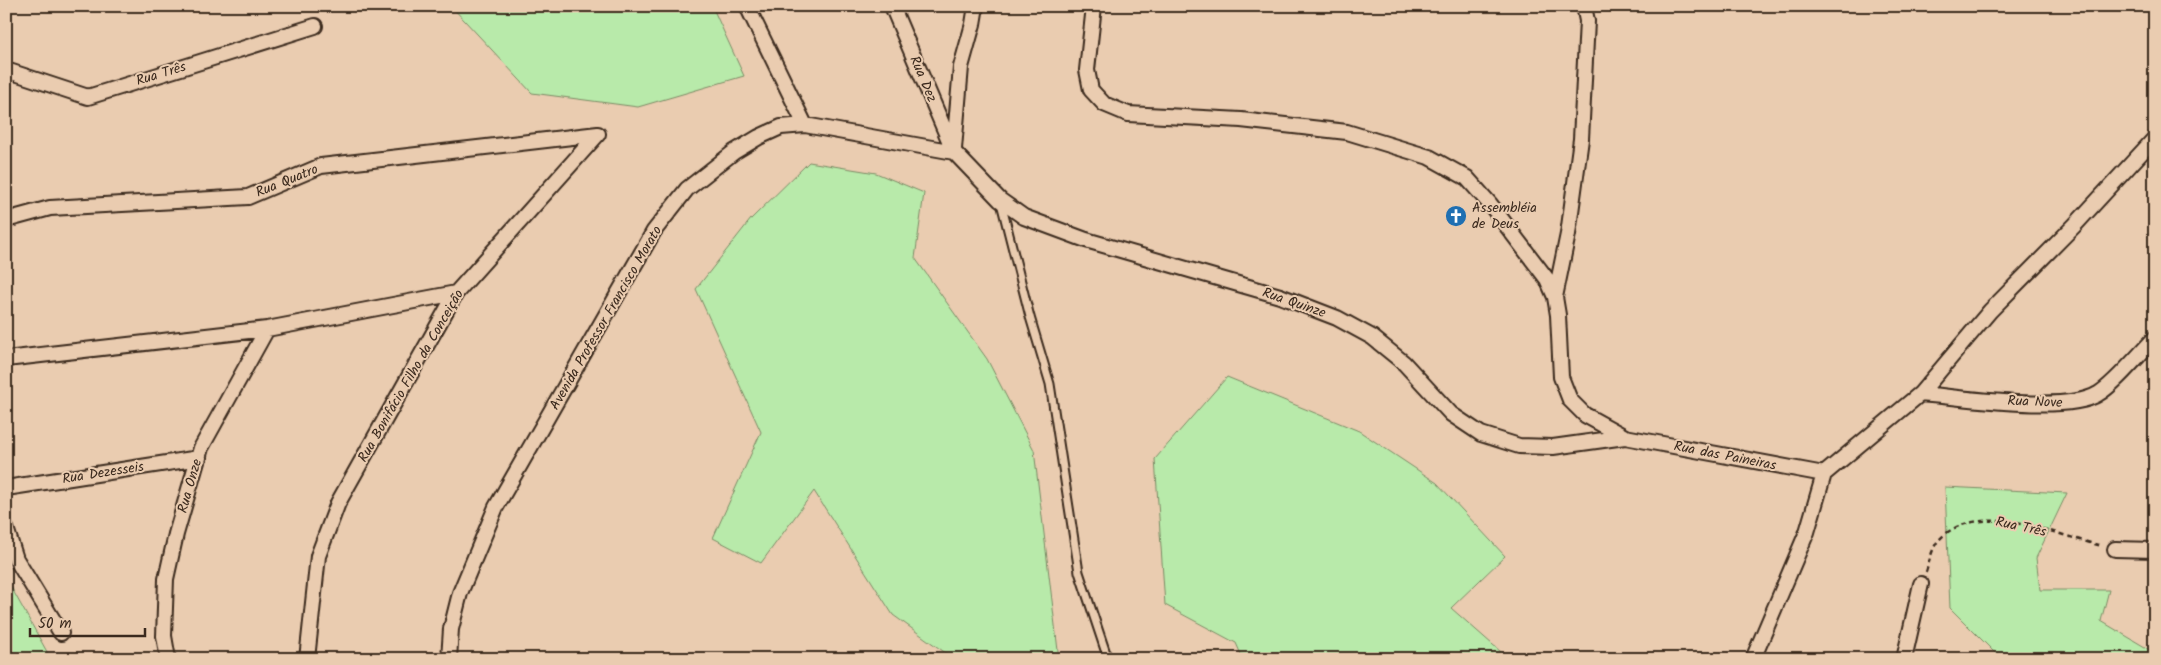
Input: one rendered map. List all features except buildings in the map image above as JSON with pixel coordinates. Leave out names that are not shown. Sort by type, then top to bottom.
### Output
[{"type":"street","points":[[748,6],[805,125]]},
{"type":"street","name":"Rua Dez","points":[[892,6],[954,152]]},
{"type":"street","points":[[954,152],[961,67],[976,6]]},
{"type":"street","points":[[1094,6],[1087,70],[1091,90],[1104,104],[1128,114],[1241,120],[1347,132],[1429,158],[1467,178],[1490,204],[1547,279],[1556,297]]},
{"type":"street","points":[[1584,6],[1587,21],[1581,139],[1568,234],[1556,297],[1561,377],[1570,400],[1585,415],[1625,437]]},
{"type":"street","name":"Rua Três","points":[[6,70],[88,97],[315,26]]},
{"type":"street","name":"Avenida Professor Francisco Morato","points":[[449,659],[451,629],[460,593],[496,507],[654,231],[687,189],[734,152],[759,137],[781,127],[805,125],[954,152]]},
{"type":"street","name":"Rua Quatro","points":[[6,220],[50,208],[248,197],[321,166],[598,134]]},
{"type":"street","name":"Rua Bonifácio Filho da Conceição","points":[[307,659],[318,556],[338,504],[456,293],[598,134]]},
{"type":"street","points":[[1753,659],[1807,532],[1824,474],[1920,394],[1990,312],[2074,226],[2155,138]]},
{"type":"street","name":"Rua Quinze","points":[[954,152],[1000,200],[1024,217],[1086,240],[1280,296],[1337,318],[1372,337],[1385,347],[1404,363],[1451,414],[1481,434],[1519,446],[1553,447],[1625,437]]},
{"type":"street","points":[[6,359],[267,329],[456,293]]},
{"type":"street","name":"Rua Onze","points":[[168,659],[164,636],[166,579],[176,534],[201,448],[267,329]]},
{"type":"street","name":"Rua Nove","points":[[1920,394],[2030,403],[2069,404],[2098,394],[2155,338]]},
{"type":"street","name":"Rua das Paineiras","points":[[1625,437],[1824,474]]},
{"type":"street","name":"Rua Dezesseis","points":[[6,488],[199,458]]},
{"type":"street","points":[[6,528],[16,559],[62,633]]},
{"type":"street","points":[[2115,549],[2155,550]]},
{"type":"street","points":[[1904,659],[1921,584]]},
{"type":"lane","points":[[1000,200],[1030,317],[1050,384],[1079,572],[1108,659]]},
{"type":"path","name":"Rua Três","points":[[1921,584],[1937,541],[1955,527],[1974,520],[2010,522],[2115,549]]},
{"type":"green space","points":[[451,6],[712,6],[744,76],[638,107],[532,93]]},
{"type":"green space","points":[[809,162],[876,173],[924,193],[915,258],[987,359],[1034,450],[1059,659],[954,659],[893,615],[814,491],[761,563],[713,538],[761,432],[696,289],[751,219]]},
{"type":"green space","points":[[1227,377],[1359,431],[1437,483],[1505,556],[1451,608],[1509,659],[1243,659],[1236,643],[1165,605],[1155,459]]},
{"type":"green space","points":[[1945,487],[2067,493],[2036,558],[2040,590],[2109,590],[2101,621],[2155,653],[2155,659],[2002,659],[1999,657],[1950,608]]},
{"type":"green space","points":[[6,578],[51,659],[6,659]]},
{"type":"place","name":"Assembléia de Deus","points":[[1456,216]]}]
